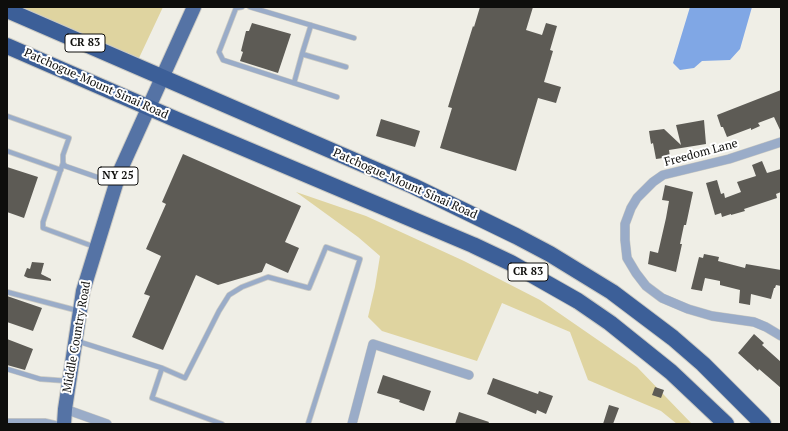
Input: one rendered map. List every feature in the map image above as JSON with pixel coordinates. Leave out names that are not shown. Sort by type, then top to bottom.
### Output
[{"type":"highway","name":"Patchogue-Mount Sinai Road","points":[[7,10],[413,186],[550,254],[612,292],[673,338],[702,364],[763,424]]},
{"type":"highway","name":"Patchogue-Mount Sinai Road","points":[[7,46],[149,108],[473,245],[510,263],[578,301],[640,346],[671,372],[726,424]]},
{"type":"main road","name":"Middle Country Road","points":[[64,424],[83,291],[120,171],[194,7]]},
{"type":"street","name":"Freedom Lane","points":[[781,142],[729,159],[663,175],[637,198],[631,208],[625,224],[627,258],[646,286],[662,298],[688,309],[712,316],[754,322],[781,336]]},
{"type":"street","points":[[352,424],[372,344],[469,375]]},
{"type":"street","points":[[65,409],[107,424]]},
{"type":"lane","points":[[242,7],[236,8],[219,52],[223,60],[337,97]]},
{"type":"lane","points":[[250,7],[354,38]]},
{"type":"lane","points":[[294,83],[310,25]]},
{"type":"lane","points":[[302,54],[346,67]]},
{"type":"lane","points":[[7,116],[69,138],[61,170],[43,222],[43,228],[96,248]]},
{"type":"lane","points":[[7,151],[61,170]]},
{"type":"lane","points":[[63,163],[65,166],[72,169],[116,184]]},
{"type":"lane","points":[[76,341],[162,368],[185,378],[219,310],[230,295],[242,287],[268,277],[310,288],[326,247],[360,259],[308,424]]},
{"type":"lane","points":[[7,292],[80,312]]},
{"type":"lane","points":[[162,368],[152,398],[222,424]]},
{"type":"lane","points":[[7,369],[40,379],[70,382]]},
{"type":"lane","points":[[8,421],[45,421],[58,424]]},
{"type":"shaded area","points":[[15,7],[163,7],[139,58]]},
{"type":"shaded area","points":[[296,192],[366,216],[464,261],[540,300],[637,367],[692,424],[677,424],[661,411],[588,380],[570,332],[502,303],[477,361],[382,331],[368,317],[380,256],[358,237]]},
{"type":"water","points":[[690,7],[752,7],[740,49],[730,60],[702,61],[694,68],[680,70],[673,63]]},
{"type":"building","points":[[480,7],[533,7],[526,30],[542,35],[546,23],[557,26],[550,50],[553,51],[544,82],[561,87],[556,103],[538,98],[516,171],[440,148],[452,108],[448,107]]},
{"type":"building","points":[[252,23],[291,34],[278,73],[240,61],[246,31],[249,31]]},
{"type":"building","points":[[781,90],[781,132],[774,117],[758,123],[760,126],[751,130],[751,128],[727,137],[723,127],[721,127],[717,115]]},
{"type":"building","points":[[381,119],[420,131],[415,147],[376,136]]},
{"type":"building","points":[[704,120],[706,144],[669,150],[670,157],[656,159],[653,143],[651,144],[649,131],[664,129],[681,145],[676,125]]},
{"type":"building","points":[[183,154],[301,206],[285,242],[299,248],[288,273],[266,263],[262,272],[218,285],[196,275],[163,350],[132,337],[150,296],[144,294],[161,256],[146,249],[166,204],[162,202]]},
{"type":"building","points":[[762,161],[767,173],[781,169],[781,192],[776,194],[777,198],[731,215],[722,217],[721,213],[715,215],[706,183],[717,180],[721,194],[724,193],[725,198],[741,192],[737,182],[756,176],[752,165]]},
{"type":"building","points":[[7,167],[38,177],[24,218],[7,212]]},
{"type":"building","points":[[665,185],[693,192],[686,225],[684,225],[680,244],[682,244],[676,272],[648,264],[650,251],[658,253],[666,218],[669,201],[662,200]]},
{"type":"building","points":[[704,254],[719,257],[718,261],[745,268],[746,264],[781,270],[781,286],[776,285],[771,299],[751,294],[750,305],[739,303],[740,290],[720,285],[720,281],[705,278],[702,291],[691,289],[699,257],[703,258]]},
{"type":"building","points":[[32,262],[44,263],[41,274],[51,279],[51,281],[28,278],[24,276],[27,268],[30,269]]},
{"type":"building","points":[[7,296],[42,308],[33,331],[7,322]]},
{"type":"building","points":[[754,334],[764,343],[762,345],[781,362],[781,388],[759,369],[758,371],[738,353]]},
{"type":"building","points":[[7,339],[33,349],[25,370],[7,365]]},
{"type":"building","points":[[383,375],[431,391],[424,411],[399,402],[400,400],[377,393]]},
{"type":"building","points":[[493,378],[538,394],[539,391],[553,396],[546,414],[537,410],[536,414],[487,394]]},
{"type":"building","points":[[655,387],[664,390],[661,398],[652,395]]},
{"type":"building","points":[[609,405],[619,408],[613,424],[603,424]]},
{"type":"building","points":[[459,412],[489,422],[488,424],[455,424]]}]
